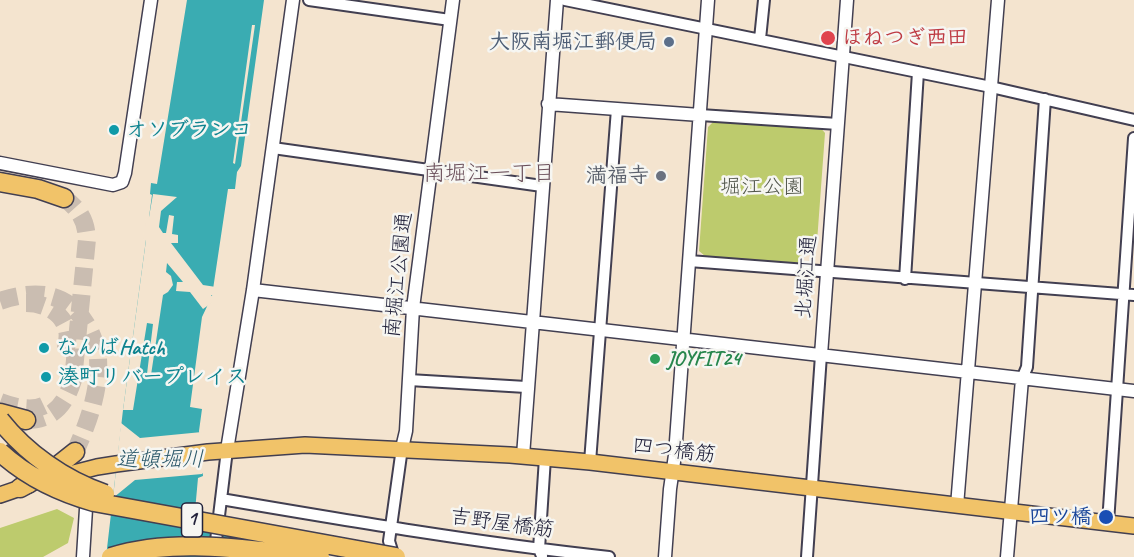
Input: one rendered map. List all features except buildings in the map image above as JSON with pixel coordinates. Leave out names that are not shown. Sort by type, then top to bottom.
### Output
[{"type":"highway","points":[[0,182],[38,189],[63,198]]},
{"type":"highway","points":[[0,413],[26,420]]},
{"type":"highway","points":[[0,420],[35,455],[77,483],[109,496],[158,508],[194,521]]},
{"type":"highway","name":"1","points":[[0,452],[27,473],[69,495],[127,509],[395,557]]},
{"type":"highway","points":[[20,488],[51,471],[75,452]]},
{"type":"highway","name":"1","points":[[111,557],[140,550],[189,546],[320,557]]},
{"type":"main road","name":"四つ橋筋","points":[[82,470],[227,450],[305,445],[402,448],[590,462],[1134,526]]},
{"type":"main road","points":[[0,495],[82,470]]},
{"type":"street","points":[[0,164],[113,185],[122,182],[151,0]]},
{"type":"street","points":[[214,557],[227,450],[253,291],[293,0]]},
{"type":"street","points":[[309,0],[450,20]]},
{"type":"street","name":"南堀江公園通","points":[[402,448],[406,430],[413,308],[453,0]]},
{"type":"street","points":[[523,456],[526,387],[557,0]]},
{"type":"street","points":[[565,0],[991,87],[1134,120]]},
{"type":"street","points":[[665,557],[708,0]]},
{"type":"street","points":[[760,39],[764,0]]},
{"type":"street","name":"北堀江通","points":[[807,557],[847,0]]},
{"type":"street","points":[[957,506],[998,0]]},
{"type":"street","points":[[905,279],[918,72]]},
{"type":"street","points":[[1007,557],[1022,379],[1027,367],[1045,99]]},
{"type":"street","points":[[548,104],[838,124]]},
{"type":"street","points":[[590,462],[617,109]]},
{"type":"street","points":[[1108,523],[1117,389],[1129,294],[1134,138]]},
{"type":"street","points":[[273,148],[542,186]]},
{"type":"street","points":[[688,261],[1129,294]]},
{"type":"street","points":[[253,291],[1134,391]]},
{"type":"street","points":[[409,380],[526,387]]},
{"type":"street","points":[[395,557],[389,541],[402,448]]},
{"type":"street","points":[[541,553],[545,458]]},
{"type":"street","points":[[82,470],[88,497],[82,557]]},
{"type":"street","name":"吉野屋橋筋","points":[[221,499],[541,553],[609,557]]},
{"type":"green space","name":"堀江公園","points":[[713,122],[820,127],[825,133],[817,242],[801,241],[800,263],[705,256],[699,251],[708,127]]},
{"type":"green space","points":[[57,509],[74,518],[68,543],[43,557],[0,557],[0,528]]},
{"type":"water","name":"道頓堀川","points":[[187,0],[264,0],[241,166],[237,172],[235,189],[228,189],[212,296],[202,317],[190,407],[202,409],[199,431],[203,476],[198,478],[195,511],[200,520],[268,531],[263,557],[106,557],[152,195],[150,194],[151,183],[157,184]]},
{"type":"pier","points":[[252,25],[255,25],[235,164],[233,163]]},
{"type":"pier","points":[[153,194],[177,197],[161,211],[159,227],[163,233],[166,233],[169,215],[174,216],[172,234],[178,235],[178,243],[171,243],[203,285],[216,287],[215,295],[211,295],[213,302],[203,309],[190,292],[176,291],[177,282],[183,282],[167,263],[166,272],[171,276],[173,285],[163,295],[151,375],[147,374],[153,324],[147,323],[133,410],[123,410],[146,240],[143,239]]},
{"type":"pier","points":[[121,423],[140,438],[202,432],[206,469],[202,474],[135,480],[113,498]]},
{"type":"tunnel","points":[[26,420],[44,417],[57,409],[66,397],[73,380],[87,239],[81,216],[64,198]]},
{"type":"tunnel","points":[[0,301],[26,295],[50,296],[71,306],[90,331],[97,354],[97,383],[89,418],[75,452]]},
{"type":"tunnel","points":[[26,303],[51,309],[61,318],[68,333],[65,354]]},
{"type":"tunnel","points":[[0,402],[28,408],[45,405]]},
{"type":"place","name":"ほねつぎ西田","points":[[828,38]]},
{"type":"place","name":"大阪南堀江郵便局","points":[[669,42]]},
{"type":"place","name":"オソブランコ","points":[[114,130]]},
{"type":"place","name":"満福寺","points":[[661,176]]},
{"type":"place","name":"なんばHatch","points":[[44,348]]},
{"type":"place","name":"JOYFIT24","points":[[655,359]]},
{"type":"place","name":"湊町リバープレイス","points":[[46,377]]},
{"type":"place","name":"四ツ橋","points":[[1106,517]]},
{"type":"district","name":"南堀江一丁目","points":[[489,174]]}]
